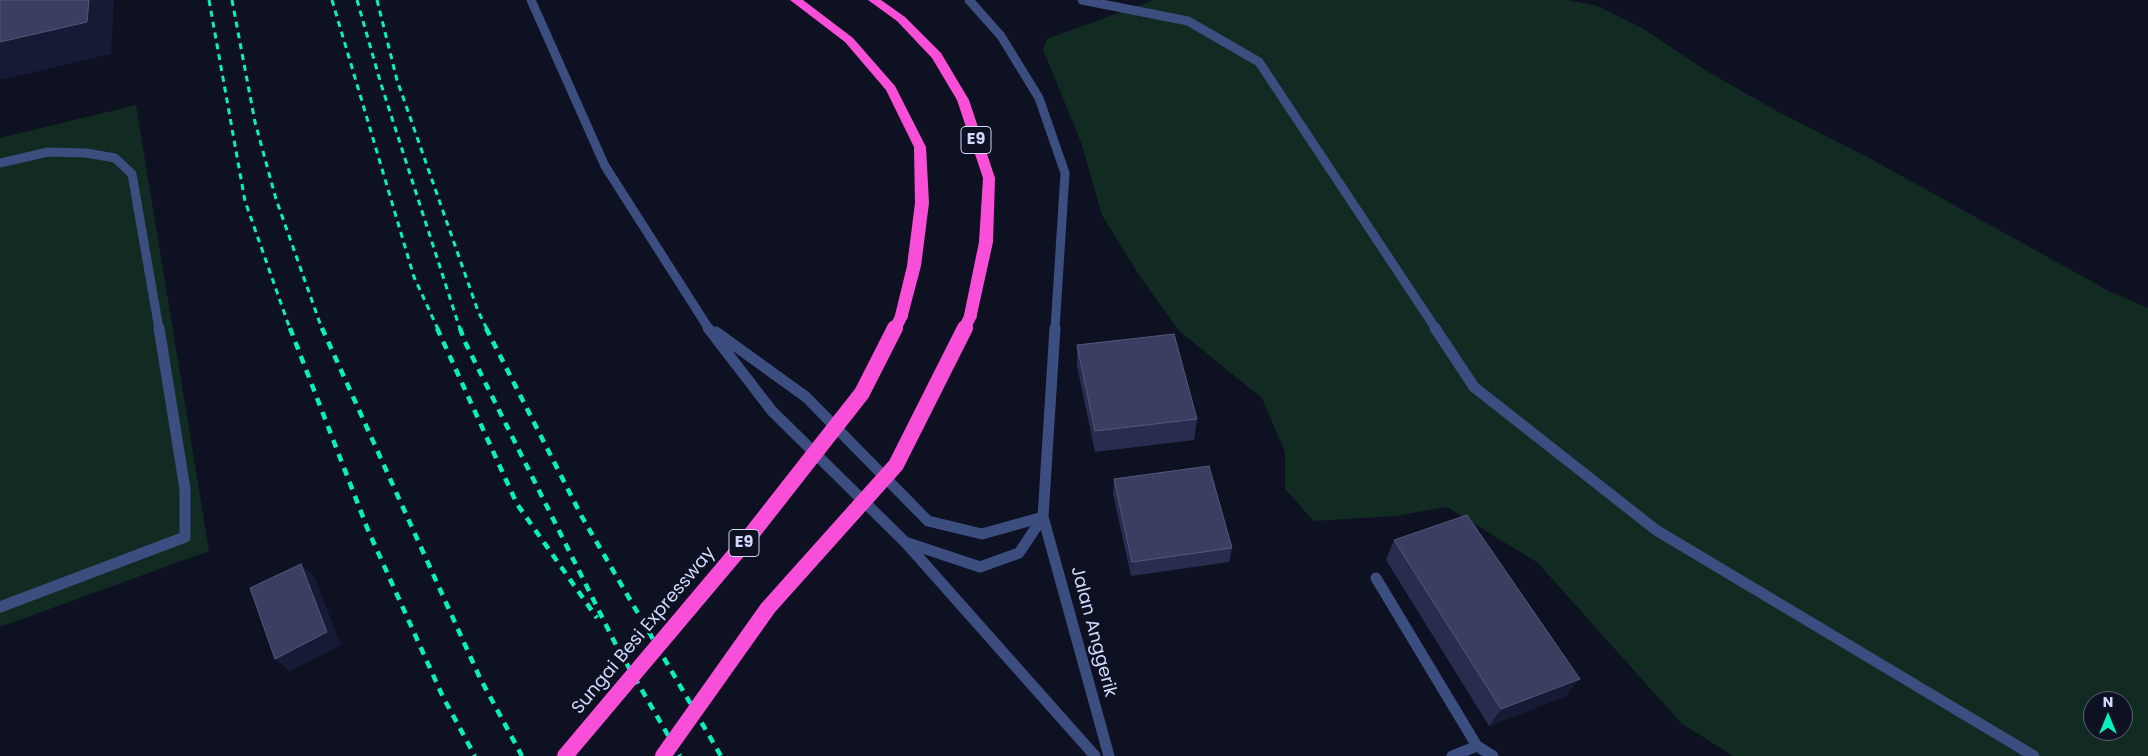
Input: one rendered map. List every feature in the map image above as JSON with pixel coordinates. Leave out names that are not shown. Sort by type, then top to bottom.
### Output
[{"type":"highway","name":"Sungai Besi Expressway","points":[[565,756],[742,546],[862,393],[902,315],[914,266],[922,203],[920,147],[891,89],[849,40],[796,0]]},
{"type":"highway","name":"E9","points":[[663,756],[768,608],[896,464],[971,315],[986,242],[989,178],[963,100],[937,56],[901,19],[874,0]]},
{"type":"street","points":[[531,0],[606,166],[706,326],[772,411],[906,543],[1094,756]]},
{"type":"street","points":[[906,543],[980,567],[1019,553],[1043,517],[1065,173],[1039,98],[1001,36],[969,0]]},
{"type":"street","points":[[1082,0],[1188,21],[1259,62],[1474,387],[1656,530],[2034,756]]},
{"type":"street","points":[[0,163],[48,152],[86,153],[115,158],[132,174],[147,251],[185,489],[185,537],[0,607]]},
{"type":"street","points":[[706,326],[806,397],[928,521],[982,534],[1043,517]]},
{"type":"street","name":"Jalan Anggerik","points":[[1043,517],[1109,756]]},
{"type":"street","points":[[1376,578],[1477,746],[1493,756]]},
{"type":"street","points":[[1452,756],[1477,746]]},
{"type":"green space","points":[[1154,0],[1567,0],[1598,6],[1642,28],[1710,73],[1777,111],[1871,159],[2109,291],[2148,308],[2148,756],[1733,756],[1681,723],[1538,563],[1447,507],[1395,516],[1314,521],[1285,489],[1285,452],[1262,398],[1179,331],[1137,272],[1102,215],[1082,145],[1043,49],[1047,39]]},
{"type":"green space","points":[[136,105],[209,551],[0,627],[0,138]]},
{"type":"building","points":[[0,0],[89,0],[87,22],[0,42]]},
{"type":"building","points":[[1174,334],[1197,419],[1095,431],[1077,345]]},
{"type":"building","points":[[1209,466],[1232,548],[1132,562],[1114,479]]},
{"type":"building","points":[[1467,515],[1580,679],[1501,709],[1394,540]]},
{"type":"building","points":[[301,564],[327,632],[275,659],[250,588]]},
{"type":"railway","points":[[209,0],[245,201],[290,329]]},
{"type":"railway","points":[[232,0],[255,122],[276,199],[322,329]]},
{"type":"railway","points":[[332,0],[414,277],[438,329]]},
{"type":"railway","points":[[357,0],[381,84],[460,329]]},
{"type":"railway","points":[[377,0],[397,80],[478,311],[487,329]]},
{"type":"railway","points":[[290,328],[368,530],[443,697],[475,756]]},
{"type":"railway","points":[[322,328],[480,678],[522,756]]},
{"type":"railway","points":[[437,328],[517,504],[597,618]]},
{"type":"railway","points":[[460,328],[464,340],[617,647],[680,756]]},
{"type":"railway","points":[[486,328],[582,517],[721,756]]}]
